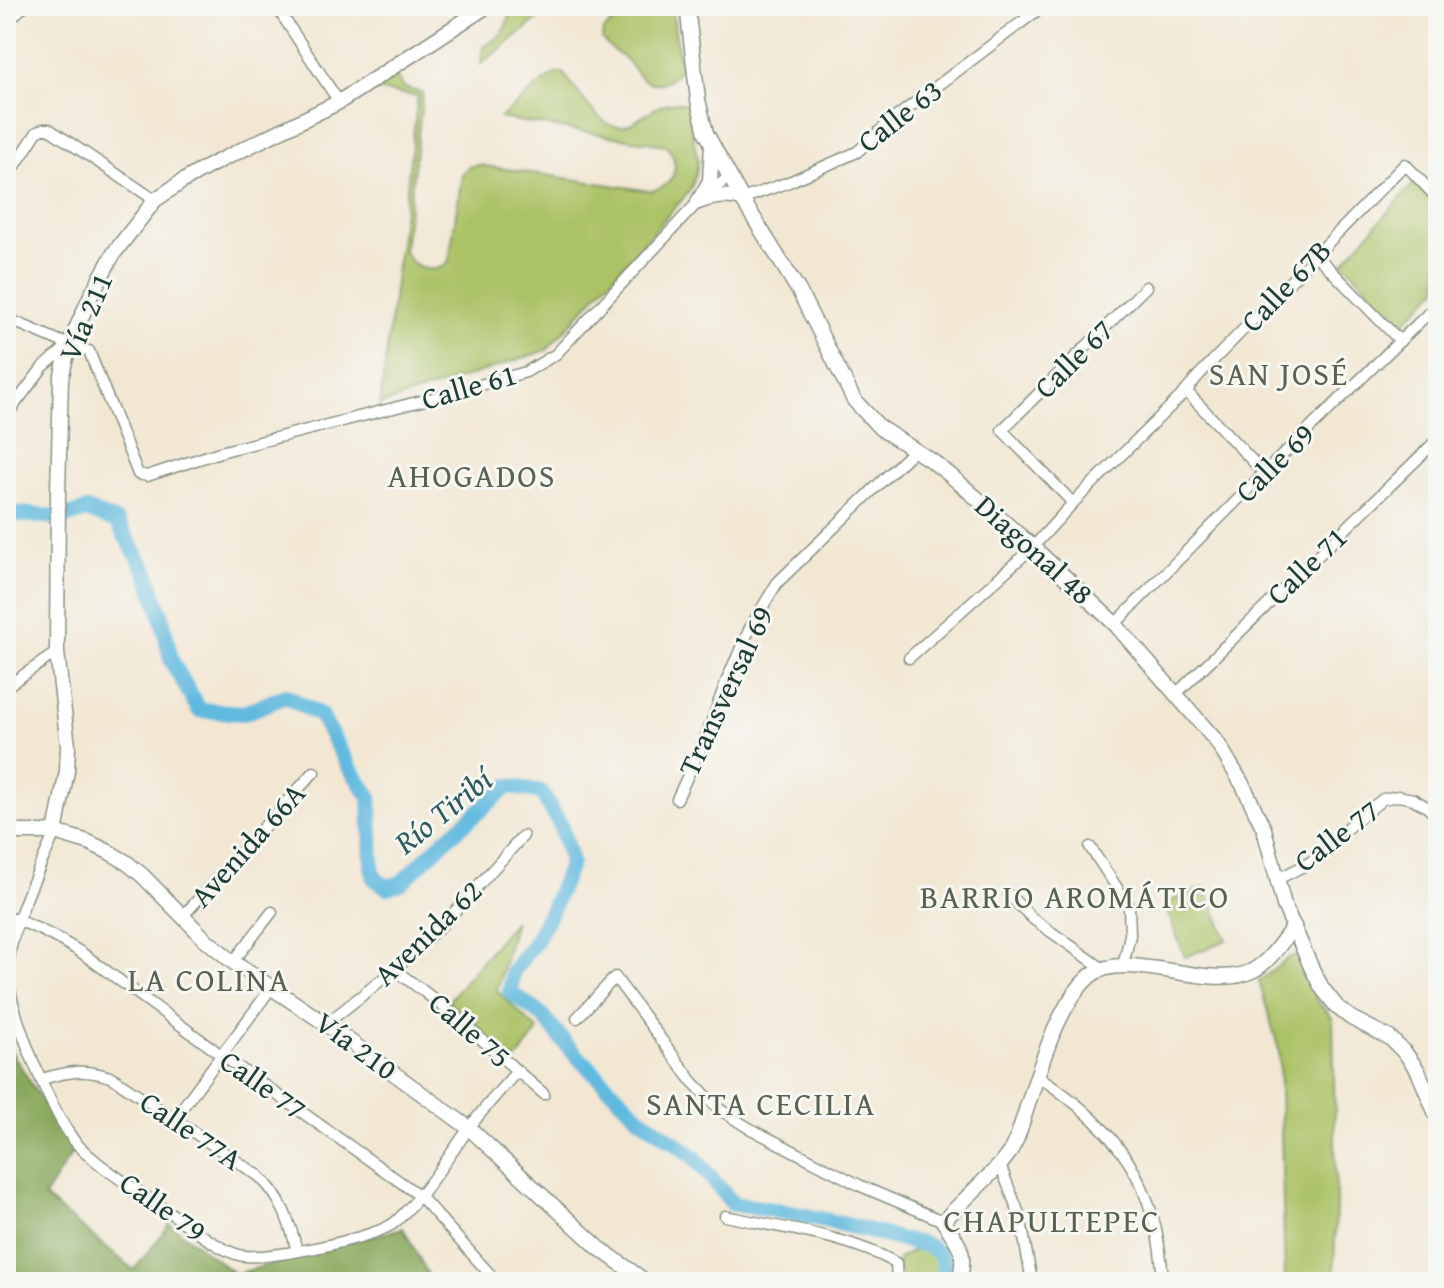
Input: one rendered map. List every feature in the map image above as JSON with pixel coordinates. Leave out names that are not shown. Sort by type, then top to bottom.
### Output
[{"type":"street","points":[[6,25],[24,6]]},
{"type":"street","points":[[276,6],[339,102]]},
{"type":"street","name":"Vía 211","points":[[55,832],[67,771],[68,746],[57,652],[61,379],[69,345],[91,295],[114,253],[155,200],[211,165],[339,102],[487,6]]},
{"type":"street","points":[[687,6],[702,121],[712,145],[710,181],[698,202]]},
{"type":"street","name":"Calle 63","points":[[742,199],[857,152],[891,121],[1043,6]]},
{"type":"street","points":[[6,180],[37,132],[49,129],[155,200]]},
{"type":"street","name":"Diagonal 48","points":[[712,145],[799,291],[854,400],[880,428],[950,475],[1115,624],[1217,742],[1264,829],[1284,905],[1322,988],[1337,1007],[1368,1029],[1390,1038],[1406,1054],[1418,1071],[1438,1119]]},
{"type":"street","name":"Calle 67B","points":[[1033,547],[1405,164],[1438,199]]},
{"type":"street","name":"Calle 61","points":[[69,345],[86,349],[91,354],[138,474],[147,476],[220,452],[445,395],[530,370],[556,354],[698,202],[730,176]]},
{"type":"street","points":[[698,202],[727,195],[742,199]]},
{"type":"street","points":[[1316,255],[1400,341]]},
{"type":"street","name":"Calle 67","points":[[1073,503],[1002,430],[1146,287]]},
{"type":"street","name":"Calle 69","points":[[1115,624],[1264,473],[1438,304]]},
{"type":"street","points":[[6,318],[69,345],[43,367],[6,416]]},
{"type":"street","points":[[1186,391],[1264,473]]},
{"type":"street","name":"Calle 71","points":[[1176,694],[1438,439]]},
{"type":"street","name":"Transversal 69","points":[[677,799],[750,628],[777,583],[914,450]]},
{"type":"street","points":[[909,658],[1033,547]]},
{"type":"street","points":[[6,687],[57,652]]},
{"type":"street","name":"Avenida 66A","points":[[182,917],[314,772]]},
{"type":"street","name":"Calle 77","points":[[1278,879],[1311,862],[1383,799],[1398,796],[1413,799],[1438,818]]},
{"type":"street","name":"Vía 210","points":[[6,832],[55,832],[88,842],[126,862],[233,962],[326,1024],[469,1128],[599,1248],[646,1282]]},
{"type":"street","name":"Calle 79","points":[[55,832],[19,920],[9,959],[10,995],[42,1079],[63,1125],[92,1158],[232,1253],[259,1256],[297,1251],[367,1236],[395,1223],[420,1196],[469,1128],[517,1071]]},
{"type":"street","name":"Avenida 62","points":[[326,1024],[394,970],[448,919],[523,836]]},
{"type":"street","points":[[1090,847],[1129,906],[1130,935],[1123,966]]},
{"type":"street","points":[[1009,895],[1033,919],[1102,968]]},
{"type":"street","points":[[1277,946],[1284,905]]},
{"type":"street","points":[[233,962],[272,912]]},
{"type":"street","name":"Calle 77","points":[[6,917],[58,938],[82,953],[420,1196],[497,1282]]},
{"type":"street","points":[[943,1221],[1010,1152],[1052,1034],[1073,996],[1090,976],[1102,968],[1123,966],[1234,976],[1255,970],[1263,964],[1294,926]]},
{"type":"street","points":[[1277,946],[1304,949]]},
{"type":"street","name":"Calle 75","points":[[394,970],[446,1008],[544,1094]]},
{"type":"street","points":[[577,1018],[615,977],[692,1081],[719,1109],[747,1127],[863,1187],[943,1221],[963,1253],[959,1282]]},
{"type":"street","points":[[174,1119],[272,987]]},
{"type":"street","name":"Calle 77A","points":[[42,1079],[75,1071],[100,1073],[113,1078],[259,1176],[278,1199],[291,1226],[297,1251]]},
{"type":"street","points":[[1038,1076],[1067,1095],[1111,1136],[1143,1185],[1162,1258],[1163,1282]]},
{"type":"street","points":[[1000,1165],[1020,1216],[1032,1282]]},
{"type":"street","points":[[725,1216],[824,1237],[881,1254],[896,1263],[897,1282]]},
{"type":"green space","points":[[511,6],[560,6],[552,8],[481,64],[483,47],[503,31]]},
{"type":"green space","points":[[632,6],[672,6],[680,68],[666,81],[651,83],[643,79],[602,39],[603,31]]},
{"type":"green space","points":[[557,73],[563,73],[600,118],[616,126],[635,121],[665,104],[675,102],[687,105],[698,161],[688,193],[547,350],[380,405],[418,96],[373,90],[396,75],[404,88],[423,93],[404,250],[417,266],[437,269],[449,261],[462,174],[469,167],[479,165],[650,191],[665,185],[674,174],[674,159],[665,145],[500,118]]},
{"type":"green space","points":[[1414,183],[1438,208],[1438,288],[1403,324],[1343,262]]},
{"type":"green space","points":[[1205,887],[1227,940],[1185,957],[1164,903]]},
{"type":"green space","points":[[515,920],[497,991],[538,1030],[515,1062],[448,1002]]},
{"type":"green space","points":[[1297,956],[1317,1001],[1333,1019],[1334,1282],[1285,1282],[1279,1050],[1259,981],[1290,957]]},
{"type":"green space","points":[[8,1046],[73,1151],[44,1197],[134,1270],[170,1224],[235,1274],[403,1228],[432,1282],[6,1282]]},
{"type":"green space","points":[[922,1246],[939,1266],[940,1282],[899,1282],[898,1259]]},
{"type":"waterway","name":"Río Tiribí","points":[[65,517],[87,510],[117,522],[147,572],[161,614],[171,660],[199,710],[244,713],[286,696],[320,715],[370,797],[372,867],[375,879],[387,887],[401,883],[508,786],[541,792],[560,824],[571,863],[534,943],[513,971],[510,992],[542,1015],[569,1048],[640,1118],[693,1156],[733,1204],[816,1218],[925,1245],[943,1261],[944,1282]]},
{"type":"waterway","name":"Río Tiribí","points":[[6,513],[55,517]]},
{"type":"district","name":"SAN JOSÉ","points":[[1279,374]]},
{"type":"district","name":"AHOGADOS","points":[[472,476]]},
{"type":"district","name":"BARRIO AROMÁTICO","points":[[1075,897]]},
{"type":"district","name":"LA COLINA","points":[[209,980]]},
{"type":"district","name":"SANTA CECILIA","points":[[761,1104]]},
{"type":"district","name":"CHAPULTEPEC","points":[[1052,1221]]}]
